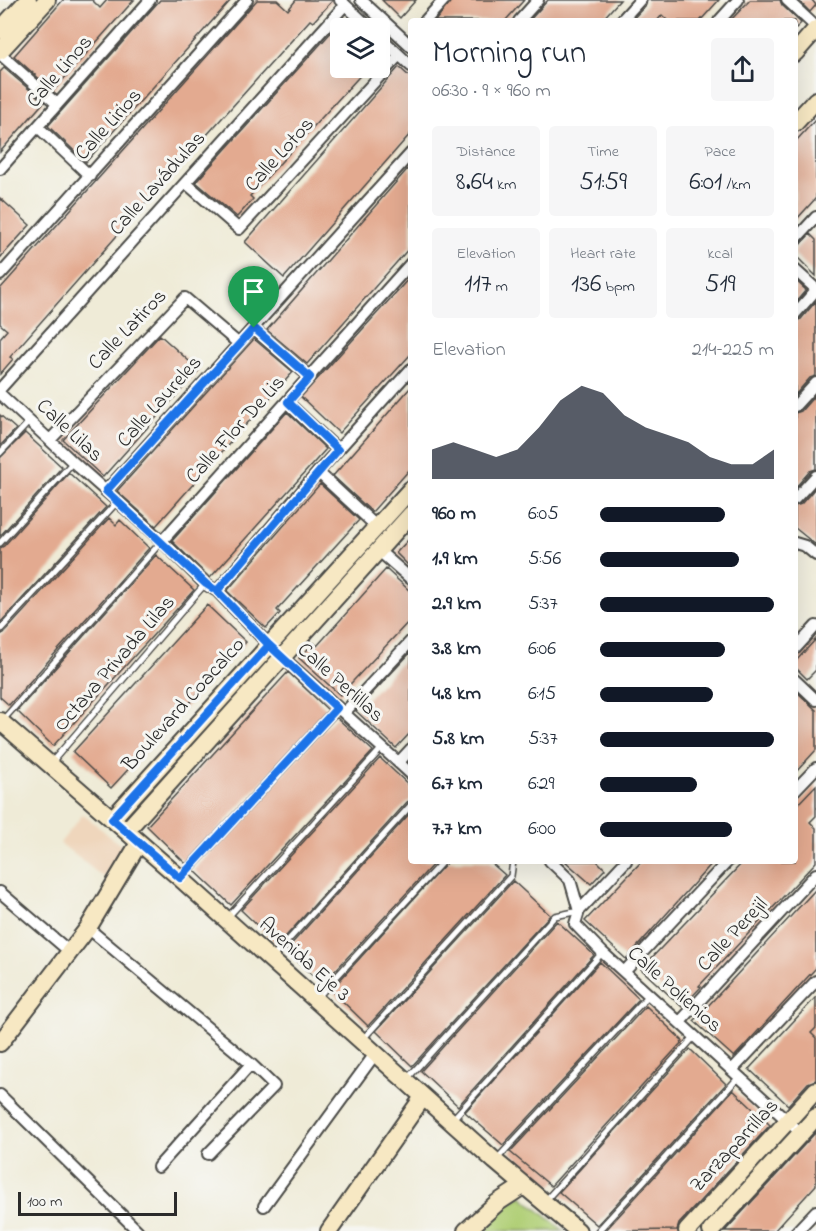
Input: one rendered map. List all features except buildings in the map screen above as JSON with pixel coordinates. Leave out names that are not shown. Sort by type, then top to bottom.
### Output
[{"type":"street","points":[[0,30],[28,0]]},
{"type":"street","points":[[47,0],[0,52],[57,104]]},
{"type":"street","name":"Calle Linos","points":[[0,169],[150,0]]},
{"type":"street","name":"Calle Lirios","points":[[0,275],[247,0]]},
{"type":"street","points":[[360,0],[408,40]]},
{"type":"street","name":"Calle Lavádulas","points":[[0,388],[345,5],[360,0]]},
{"type":"street","points":[[428,18],[444,0]]},
{"type":"street","points":[[522,18],[538,0]]},
{"type":"street","points":[[624,18],[640,0]]},
{"type":"street","points":[[721,18],[738,0]]},
{"type":"street","points":[[787,0],[816,28],[798,49]]},
{"type":"street","points":[[345,5],[359,18]]},
{"type":"street","points":[[390,46],[408,63]]},
{"type":"street","name":"Calle Lotos","points":[[186,183],[239,229],[399,55]]},
{"type":"street","points":[[798,120],[816,100]]},
{"type":"street","points":[[38,127],[90,176]]},
{"type":"street","name":"Calle Laureles","points":[[106,491],[408,156]]},
{"type":"street","points":[[798,237],[816,217]]},
{"type":"street","name":"Calle Flor De Lis","points":[[162,541],[408,266]]},
{"type":"street","points":[[798,273],[816,290],[798,311]]},
{"type":"street","name":"Calle Latiros","points":[[51,440],[185,298],[239,344]]},
{"type":"street","points":[[254,328],[310,377]]},
{"type":"street","points":[[217,591],[318,472],[408,372]]},
{"type":"street","points":[[798,403],[816,382]]},
{"type":"street","name":"Calle Lilas","points":[[0,394],[206,584],[217,591],[269,645]]},
{"type":"street","points":[[288,402],[338,450]]},
{"type":"street","points":[[318,472],[377,527]]},
{"type":"street","points":[[798,496],[816,476]]},
{"type":"street","name":"Boulevard Coacalco","points":[[112,819],[408,492]]},
{"type":"street","name":"Boulevard Coacalco","points":[[126,831],[408,517]]},
{"type":"street","points":[[798,544],[806,546],[816,555]]},
{"type":"street","points":[[378,550],[408,576]]},
{"type":"street","points":[[798,646],[816,626]]},
{"type":"street","points":[[341,711],[408,644]]},
{"type":"street","name":"Calle Perlillas","points":[[269,645],[408,771]]},
{"type":"street","points":[[798,683],[816,700]]},
{"type":"street","name":"Avenida Eje 3","points":[[0,722],[180,878],[523,1186],[578,1231]]},
{"type":"street","points":[[399,762],[408,752]]},
{"type":"street","points":[[798,787],[816,768]]},
{"type":"street","points":[[0,1043],[88,928],[139,843]]},
{"type":"street","name":"Calle Polienios","points":[[553,864],[570,880],[579,911],[575,924],[603,953],[801,1132]]},
{"type":"street","points":[[579,911],[623,864]]},
{"type":"street","points":[[625,971],[725,864]]},
{"type":"street","name":"Calle Perejil","points":[[680,1022],[816,874]]},
{"type":"street","points":[[0,892],[70,952]]},
{"type":"street","points":[[88,928],[251,1064],[274,1086],[208,1154]]},
{"type":"street","points":[[736,1073],[816,981]]},
{"type":"street","points":[[264,1206],[375,1054]]},
{"type":"street","points":[[158,1167],[251,1064]]},
{"type":"street","name":"Zarzaparrillas","points":[[687,1231],[816,1090]]},
{"type":"street","points":[[0,1095],[138,1231]]},
{"type":"street","points":[[329,1231],[423,1097]]},
{"type":"street","name":"Zarzaparrillas","points":[[711,1231],[816,1117]]},
{"type":"street","points":[[466,1231],[497,1203],[523,1186]]},
{"type":"street","points":[[797,1231],[816,1211]]},
{"type":"lane","points":[[0,453],[30,421]]},
{"type":"lane","points":[[0,543],[73,462]]},
{"type":"lane","points":[[0,630],[117,502]]},
{"type":"lane","points":[[0,722],[162,541]]},
{"type":"lane","name":"Octava Privada Lilas","points":[[50,765],[206,584]]},
{"type":"lane","points":[[180,878],[341,711]]},
{"type":"lane","points":[[226,920],[383,747]]},
{"type":"lane","points":[[271,959],[408,808]]},
{"type":"lane","points":[[315,1000],[440,864]]},
{"type":"lane","points":[[361,1041],[511,876],[513,864]]},
{"type":"lane","points":[[405,1081],[555,916],[579,911]]},
{"type":"lane","points":[[451,1122],[603,953]]},
{"type":"lane","points":[[495,1161],[650,995]]},
{"type":"lane","points":[[544,1202],[695,1036]]},
{"type":"lane","points":[[598,1231],[736,1073]]},
{"type":"shaded area","points":[[83,814],[125,849],[103,877],[60,843]]},
{"type":"green space","points":[[521,1196],[564,1231],[475,1231],[500,1209]]},
{"type":"route","points":[[254,328],[106,491],[206,584],[217,591],[269,645],[337,708],[180,878],[112,819],[269,645],[217,591],[338,450],[288,402],[310,377],[254,328]]}]
